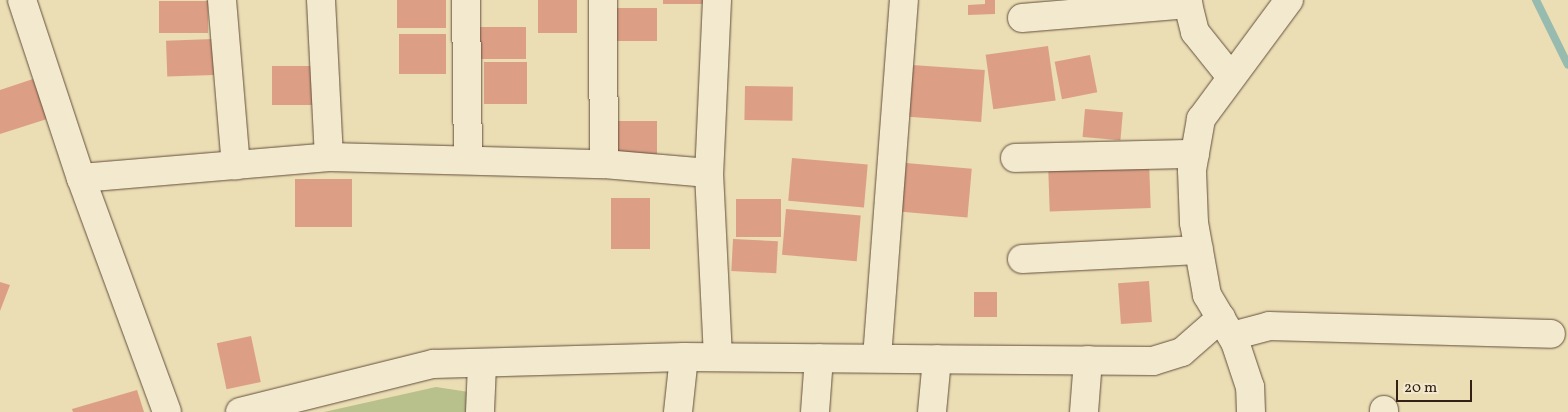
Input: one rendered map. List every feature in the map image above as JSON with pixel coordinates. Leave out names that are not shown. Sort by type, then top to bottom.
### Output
[{"type":"street","points":[[22,0],[81,178],[167,412]]},
{"type":"street","points":[[222,0],[236,166]]},
{"type":"street","points":[[321,0],[329,158]]},
{"type":"street","points":[[466,0],[468,159]]},
{"type":"street","points":[[603,0],[604,164]]},
{"type":"street","points":[[717,0],[709,173],[718,357]]},
{"type":"street","points":[[877,358],[904,0]]},
{"type":"street","points":[[1250,412],[1250,387],[1226,327],[1207,295],[1194,223],[1195,154],[1201,119],[1289,0]]},
{"type":"street","points":[[1022,18],[1188,2],[1195,32],[1232,77]]},
{"type":"street","points":[[1015,158],[1195,154]]},
{"type":"street","points":[[81,178],[329,158],[468,159],[604,164],[709,173]]},
{"type":"street","points":[[1022,259],[1199,250]]},
{"type":"street","points":[[240,412],[433,364],[684,357],[1153,361],[1182,352],[1226,327],[1269,326],[1551,334]]},
{"type":"street","points":[[678,412],[684,357]]},
{"type":"street","points":[[815,412],[819,358]]},
{"type":"street","points":[[932,412],[937,359]]},
{"type":"street","points":[[1084,412],[1088,360]]},
{"type":"street","points":[[480,412],[482,364]]},
{"type":"green space","points":[[436,387],[495,396],[494,412],[324,412]]},
{"type":"building","points":[[397,0],[446,0],[446,28],[397,28]]},
{"type":"building","points":[[538,0],[577,0],[577,33],[538,33]]},
{"type":"building","points":[[663,0],[703,0],[703,4],[663,4]]},
{"type":"building","points":[[985,0],[995,0],[995,14],[968,15],[968,5],[985,4]]},
{"type":"building","points":[[159,1],[208,1],[208,33],[159,33]]},
{"type":"building","points":[[611,8],[657,8],[657,41],[611,41]]},
{"type":"building","points":[[477,27],[526,27],[526,59],[477,59]]},
{"type":"building","points":[[399,34],[446,34],[446,74],[399,74]]},
{"type":"building","points":[[213,39],[214,75],[167,77],[166,41]]},
{"type":"building","points":[[1048,46],[1056,100],[993,109],[986,55]]},
{"type":"building","points":[[1090,55],[1097,92],[1062,99],[1055,62]]},
{"type":"building","points":[[484,62],[527,62],[527,104],[484,104]]},
{"type":"building","points":[[912,65],[985,70],[981,122],[908,117]]},
{"type":"building","points":[[272,66],[315,66],[315,105],[272,105]]},
{"type":"building","points":[[33,79],[47,119],[0,134],[0,90]]},
{"type":"building","points":[[745,86],[793,87],[792,121],[744,120]]},
{"type":"building","points":[[1085,109],[1123,112],[1120,140],[1083,137]]},
{"type":"building","points":[[614,121],[657,121],[657,154],[614,154]]},
{"type":"building","points":[[792,158],[868,165],[864,207],[788,201]]},
{"type":"building","points":[[1149,160],[1151,208],[1050,211],[1048,164]]},
{"type":"building","points":[[906,163],[972,169],[967,218],[902,212]]},
{"type":"building","points":[[295,179],[352,179],[352,227],[295,227]]},
{"type":"building","points":[[611,198],[650,198],[650,249],[611,249]]},
{"type":"building","points":[[736,199],[781,199],[781,237],[736,237]]},
{"type":"building","points":[[786,209],[861,216],[857,261],[782,255]]},
{"type":"building","points":[[733,239],[778,241],[776,273],[731,271]]},
{"type":"building","points":[[1149,281],[1152,322],[1121,324],[1118,283]]},
{"type":"building","points":[[0,282],[10,285],[0,311]]},
{"type":"building","points":[[974,292],[997,292],[997,317],[974,317]]},
{"type":"building","points":[[251,336],[261,382],[227,389],[217,343]]},
{"type":"building","points":[[137,390],[144,412],[73,412],[72,409]]},
{"type":"waterway","points":[[1536,0],[1568,65]]}]
